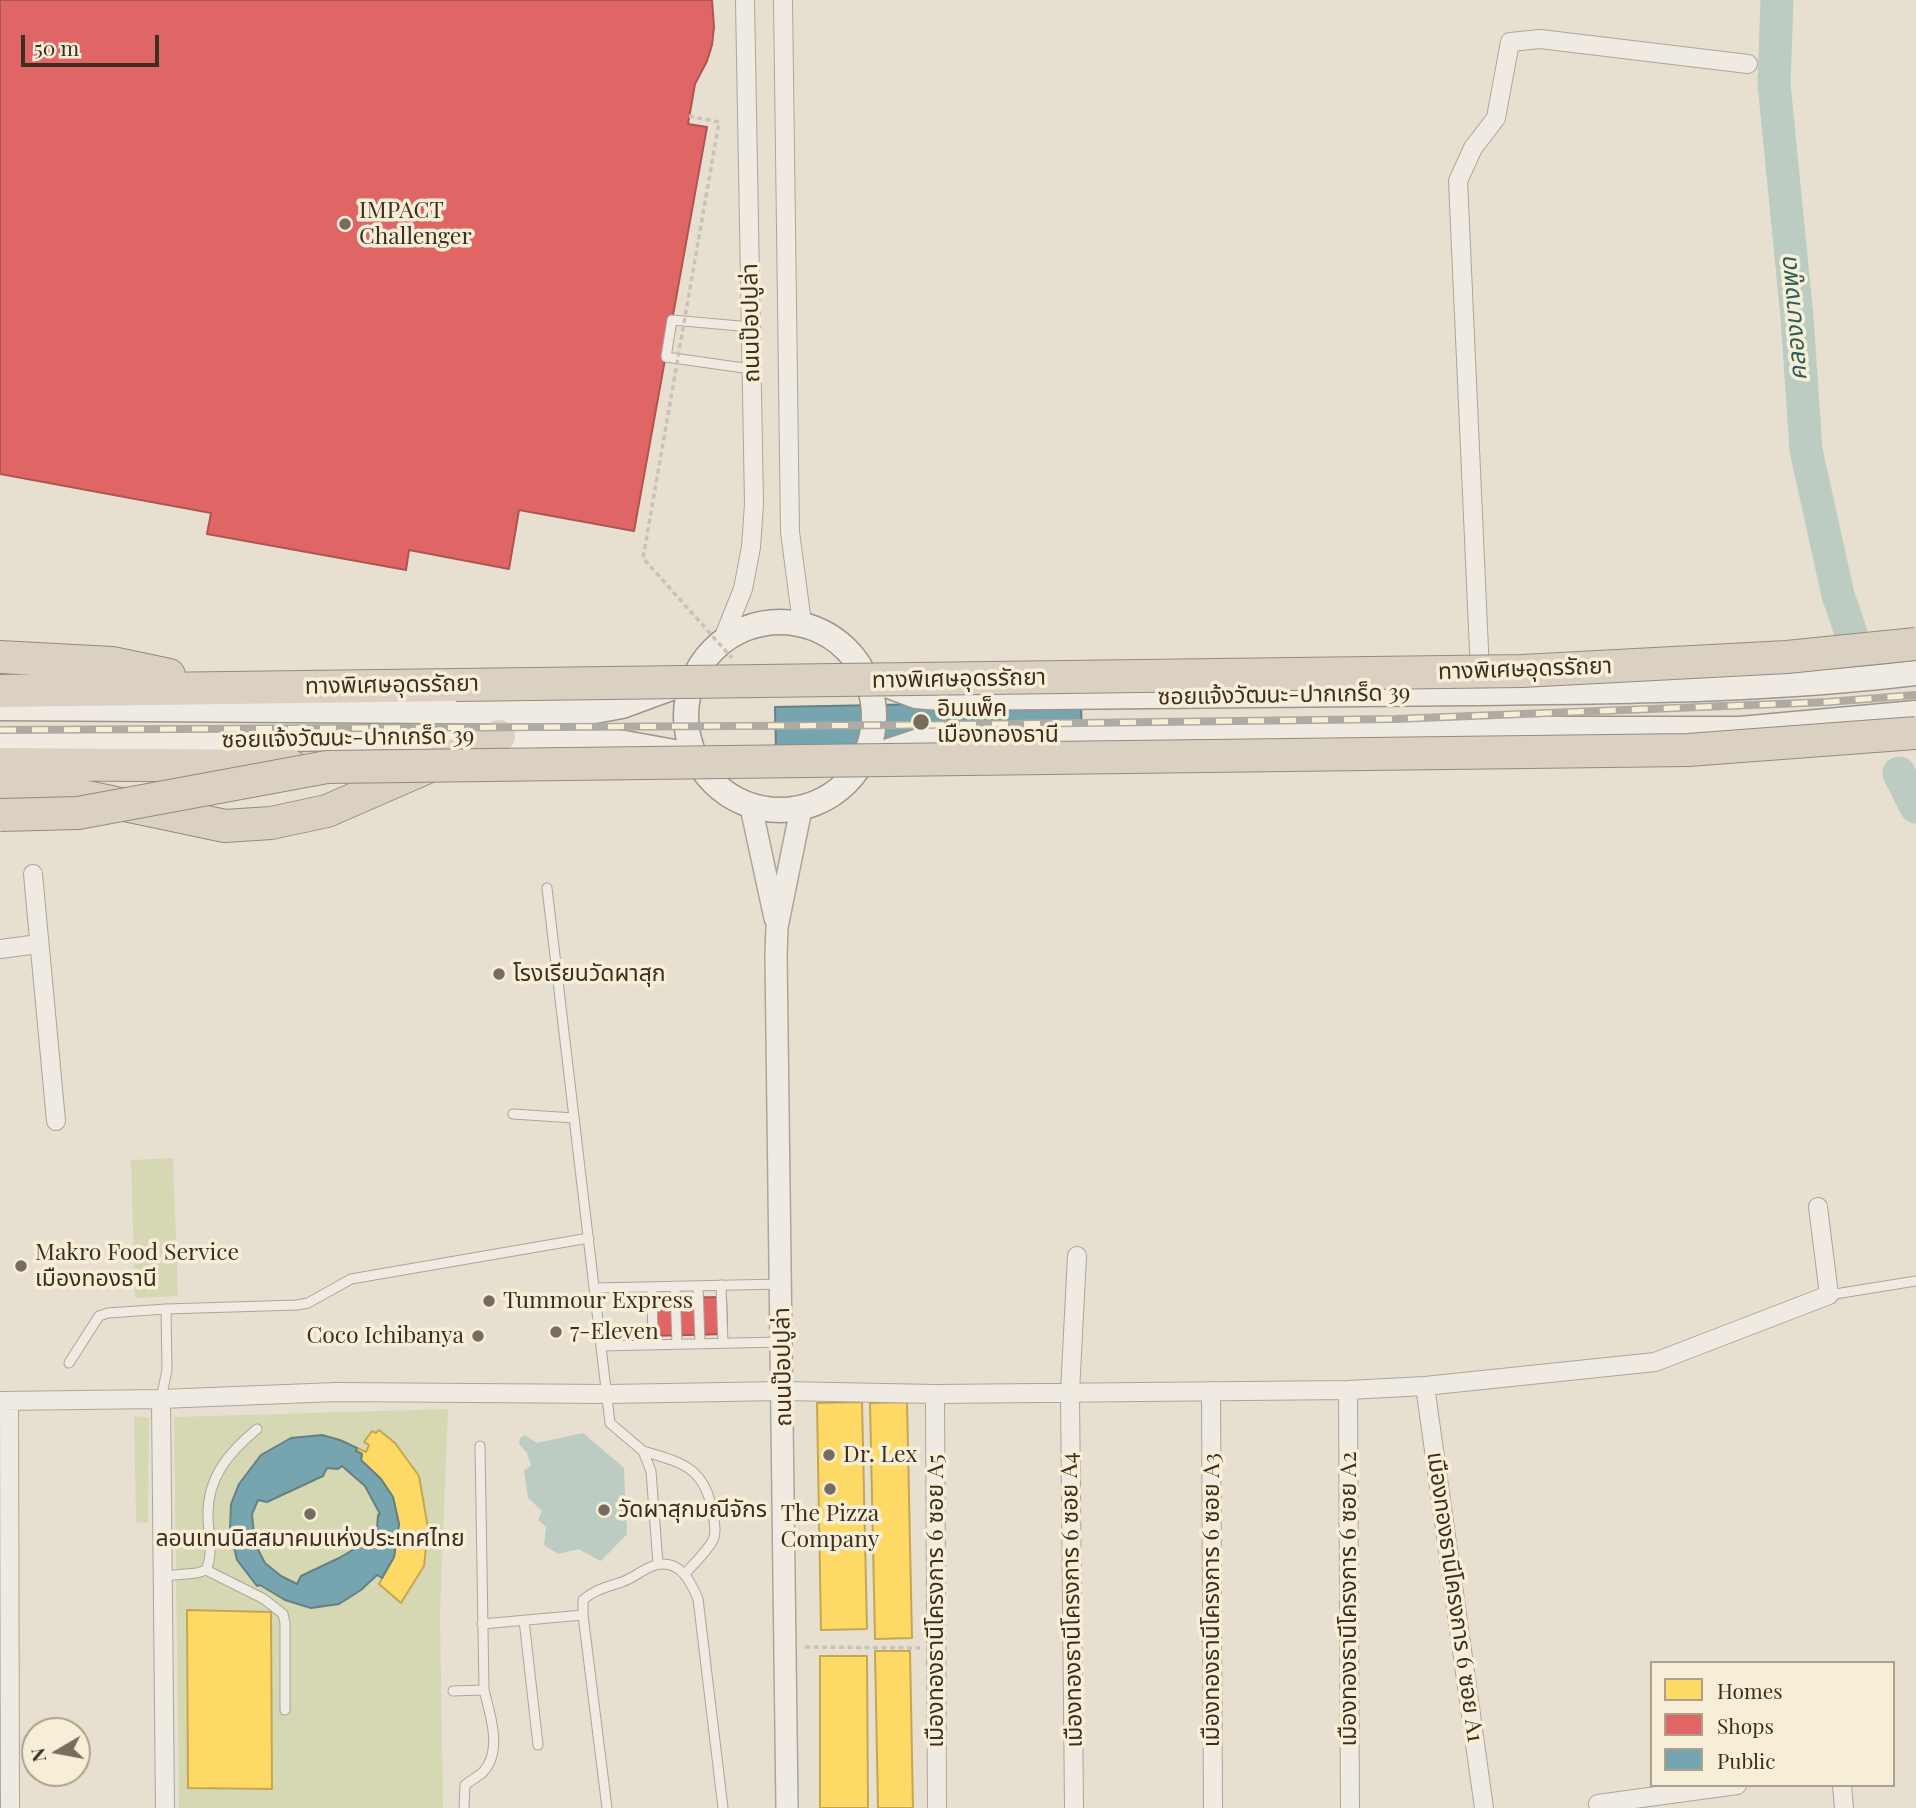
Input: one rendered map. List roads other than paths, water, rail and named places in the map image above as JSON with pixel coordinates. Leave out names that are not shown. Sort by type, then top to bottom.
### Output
[{"type":"highway","name":"ทางพิเศษอุดรรัถยา","points":[[0,691],[1480,672],[1787,657],[1916,644]]},
{"type":"highway","points":[[0,657],[112,663],[222,687]]},
{"type":"highway","points":[[0,764],[327,767],[1688,750],[1916,733]]},
{"type":"highway","points":[[0,793],[63,792],[225,826],[271,823],[327,811],[499,736]]},
{"type":"highway","points":[[0,815],[78,813],[327,767]]},
{"type":"main road","name":"ซอยแจ้งวัฒนะ-ปากเกร็ด 39","points":[[774,621],[802,623],[839,641],[865,674],[874,702],[874,731],[865,758],[849,781],[827,799],[801,809],[776,811],[751,807],[718,788],[694,756],[685,718],[692,680],[704,658],[722,640],[746,626],[774,621]]},
{"type":"main road","name":"ซอยแจ้งวัฒนะ-ปากเกร็ด 39","points":[[865,674],[895,690],[916,696],[940,698],[1717,689],[1916,673]]},
{"type":"main road","name":"ซอยแจ้งวัฒนะ-ปากเกร็ด 39","points":[[0,708],[589,712],[622,706],[692,680]]},
{"type":"main road","name":"ซอยแจ้งวัฒนะ-ปากเกร็ด 39","points":[[865,758],[931,737],[1116,737],[1460,729],[1740,729],[1916,713]]},
{"type":"main road","name":"ซอยแจ้งวัฒนะ-ปากเกร็ด 39","points":[[0,743],[499,736],[607,740],[694,756]]},
{"type":"street","name":"ถนนป๊อปปูล่า","points":[[722,640],[743,589],[751,547],[754,504],[745,0]]},
{"type":"street","name":"ถนนป๊อปปูล่า","points":[[783,0],[790,532],[802,623]]},
{"type":"street","points":[[1480,672],[1458,181],[1473,148],[1496,118],[1510,42],[1540,39],[1748,64]]},
{"type":"street","points":[[751,807],[777,927]]},
{"type":"street","points":[[777,927],[801,809]]},
{"type":"street","points":[[33,874],[56,1121]]},
{"type":"street","name":"ถนนป๊อปปูล่า","points":[[777,927],[787,1808]]},
{"type":"street","points":[[0,949],[38,944]]},
{"type":"street","points":[[10,1808],[5,1401],[161,1399],[336,1392],[608,1394],[783,1391],[935,1394],[1348,1390],[1425,1386],[1655,1362],[1829,1295],[1818,1207]]},
{"type":"street","name":"เมืองทองธานีโครงการ 6 ซอย A4","points":[[1074,1808],[1070,1392],[1077,1256]]},
{"type":"street","name":"เมืองทองธานีโครงการ 6 ซอย A1","points":[[1425,1386],[1484,1808]]},
{"type":"street","name":"เมืองทองธานีโครงการ 6 ซอย A2","points":[[1348,1390],[1350,1808]]},
{"type":"street","name":"เมืองทองธานีโครงการ 6 ซอย A3","points":[[1211,1391],[1213,1808]]},
{"type":"street","name":"เมืองทองธานีโครงการ 6 ซอย A5","points":[[935,1394],[937,1808]]},
{"type":"street","points":[[161,1399],[165,1808]]},
{"type":"street","points":[[1598,1804],[1722,1787]]},
{"type":"street","points":[[1842,1787],[1844,1808]]},
{"type":"lane","points":[[751,327],[672,320],[666,357],[751,369]]},
{"type":"lane","points":[[547,888],[610,1423],[643,1451],[688,1465],[700,1478],[710,1499],[715,1528],[713,1539],[685,1574]]},
{"type":"lane","points":[[513,1114],[574,1118]]},
{"type":"lane","points":[[69,1363],[99,1316],[108,1313],[297,1305],[308,1303],[351,1279],[589,1238]]},
{"type":"lane","points":[[1829,1295],[1916,1281]]},
{"type":"lane","points":[[594,1288],[782,1284]]},
{"type":"lane","points":[[721,1285],[723,1343]]},
{"type":"lane","points":[[675,1286],[677,1344]]},
{"type":"lane","points":[[698,1286],[699,1344]]},
{"type":"lane","points":[[652,1287],[653,1345]]},
{"type":"lane","points":[[161,1399],[166,1370],[166,1309]]},
{"type":"lane","points":[[601,1346],[782,1342]]},
{"type":"lane","points":[[206,1570],[210,1560],[208,1514],[220,1467],[235,1447],[257,1429]]},
{"type":"lane","points":[[464,1808],[465,1785],[483,1772],[491,1760],[494,1736],[484,1690],[480,1446]]},
{"type":"lane","points":[[643,1451],[650,1471],[659,1564]]},
{"type":"lane","points":[[607,1808],[583,1600],[592,1592],[625,1581],[659,1564],[675,1567],[685,1574],[691,1581],[698,1600],[723,1808]]},
{"type":"lane","points":[[163,1576],[206,1570],[264,1599],[283,1614],[285,1710]]},
{"type":"lane","points":[[482,1623],[583,1615]]},
{"type":"lane","points":[[524,1620],[538,1745]]},
{"type":"lane","points":[[453,1691],[484,1690]]},
{"type":"waterway","name":"คลองบางพูด","points":[[1777,0],[1774,84],[1797,317],[1806,450],[1838,595],[1851,633]]},
{"type":"waterway","name":"คลองบางพูด","points":[[1899,773],[1916,807]]},
{"type":"railway","points":[[0,730],[920,725],[1395,719],[1828,702],[1916,695]]},
{"type":"place","name":"IMPACT Challenger","points":[[345,224]]},
{"type":"place","name":"อิมแพ็ค เมืองทองธานี","points":[[921,722]]},
{"type":"place","name":"โรงเรียนวัดผาสุก","points":[[499,974]]},
{"type":"place","name":"Makro Food Service เมืองทองธานี","points":[[21,1266]]},
{"type":"place","name":"Tummour Express","points":[[489,1301]]},
{"type":"place","name":"7-Eleven","points":[[556,1332]]},
{"type":"place","name":"Coco Ichibanya","points":[[478,1336]]},
{"type":"place","name":"Dr. Lex","points":[[829,1455]]},
{"type":"place","name":"The Pizza Company","points":[[830,1489]]},
{"type":"place","name":"วัดผาสุกมณีจักร","points":[[604,1510]]},
{"type":"place","name":"ลอนเทนนิสสมาคมแห่งประเทศไทย","points":[[310,1514]]}]
